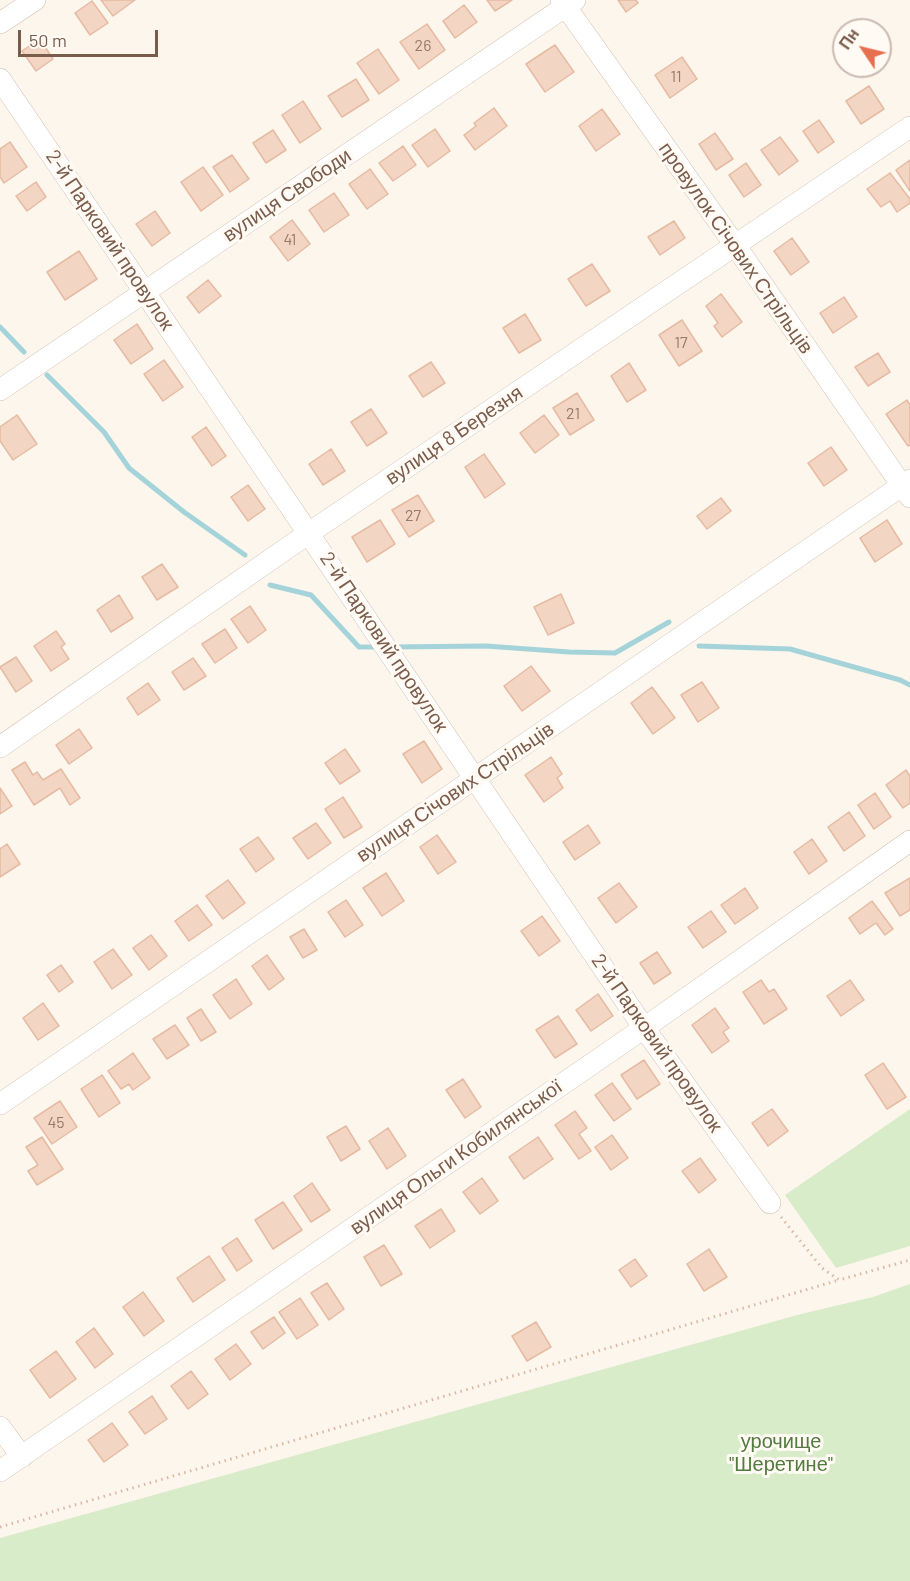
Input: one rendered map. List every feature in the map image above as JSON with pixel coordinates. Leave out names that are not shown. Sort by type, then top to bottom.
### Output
[{"type":"street","points":[[0,23],[35,0]]},
{"type":"street","name":"провулок Січових Стрільців","points":[[567,2],[735,246],[908,488]]},
{"type":"street","name":"вулиця Свободи","points":[[0,390],[567,2]]},
{"type":"street","name":"2-й Парковий провулок","points":[[0,78],[644,1028],[770,1203]]},
{"type":"street","name":"вулиця 8 Березня","points":[[0,747],[309,533],[910,127]]},
{"type":"street","name":"вулиця Січових Стрільців","points":[[0,1104],[476,778],[908,488]]},
{"type":"street","name":"вулиця Ольги Кобилянської","points":[[0,1471],[644,1028],[910,841]]},
{"type":"street","points":[[0,1427],[22,1457]]},
{"type":"path","points":[[770,1203],[822,1268],[839,1281]]},
{"type":"path","points":[[0,1527],[910,1260]]},
{"type":"green space","points":[[910,1109],[910,1246],[836,1268],[785,1195]]},
{"type":"green space","name":"урочище \"Шеретине\"","points":[[910,1284],[910,1581],[0,1581],[0,1538],[801,1314],[873,1297]]},
{"type":"building","points":[[101,0],[135,0],[113,16]]},
{"type":"building","points":[[487,0],[512,0],[495,11]]},
{"type":"building","points":[[618,0],[636,0],[638,3],[626,12]]},
{"type":"building","points":[[92,1],[108,23],[90,35],[75,13]]},
{"type":"building","points":[[464,5],[477,22],[455,38],[443,21]]},
{"type":"building","points":[[427,24],[445,50],[419,69],[400,42]]},
{"type":"building","points":[[40,39],[53,59],[36,71],[22,51]]},
{"type":"building","points":[[555,45],[574,72],[545,92],[526,64]]},
{"type":"building","points":[[378,49],[399,80],[379,94],[357,63]]},
{"type":"building","points":[[682,57],[697,79],[670,98],[655,75]]},
{"type":"building","points":[[356,79],[369,100],[342,117],[328,96]]},
{"type":"building","points":[[869,86],[884,109],[861,124],[846,101]]},
{"type":"building","points":[[303,101],[321,129],[300,143],[282,115]]},
{"type":"building","points":[[494,108],[507,126],[475,150],[464,135],[476,126],[474,123]]},
{"type":"building","points":[[602,109],[620,134],[596,151],[579,126]]},
{"type":"building","points":[[819,120],[834,142],[818,153],[803,131]]},
{"type":"building","points":[[435,129],[450,151],[428,167],[412,145]]},
{"type":"building","points":[[273,130],[286,150],[266,163],[253,143]]},
{"type":"building","points":[[715,133],[733,159],[716,170],[699,144]]},
{"type":"building","points":[[780,137],[798,161],[779,175],[761,150]]},
{"type":"building","points":[[10,142],[27,167],[4,183],[0,177],[0,149]]},
{"type":"building","points":[[403,146],[416,165],[393,181],[379,163]]},
{"type":"building","points":[[232,155],[249,179],[230,192],[213,167]]},
{"type":"building","points":[[910,160],[910,191],[896,170]]},
{"type":"building","points":[[746,163],[761,185],[744,197],[729,175]]},
{"type":"building","points":[[203,167],[223,195],[201,211],[181,182]]},
{"type":"building","points":[[370,169],[388,194],[367,209],[349,184]]},
{"type":"building","points":[[890,173],[910,199],[910,203],[897,212],[890,201],[881,207],[867,189]]},
{"type":"building","points":[[36,182],[46,197],[27,211],[16,196]]},
{"type":"building","points":[[334,193],[349,215],[324,232],[309,210]]},
{"type":"building","points":[[155,211],[170,233],[152,246],[136,224]]},
{"type":"building","points":[[292,220],[310,244],[288,261],[270,237]]},
{"type":"building","points":[[674,221],[685,238],[660,255],[648,237]]},
{"type":"building","points":[[792,238],[809,262],[791,275],[774,251]]},
{"type":"building","points":[[79,251],[97,279],[65,300],[47,272]]},
{"type":"building","points":[[592,264],[610,291],[586,306],[568,279]]},
{"type":"building","points":[[208,280],[221,296],[199,313],[187,297]]},
{"type":"building","points":[[721,294],[742,322],[722,337],[714,326],[718,323],[706,306]]},
{"type":"building","points":[[844,297],[857,317],[833,333],[820,313]]},
{"type":"building","points":[[525,314],[541,340],[519,353],[503,328]]},
{"type":"building","points":[[682,320],[702,351],[679,366],[659,335]]},
{"type":"building","points":[[137,324],[153,349],[131,364],[114,340]]},
{"type":"building","points":[[878,353],[890,372],[868,386],[855,367]]},
{"type":"building","points":[[164,360],[183,387],[163,401],[144,374]]},
{"type":"building","points":[[431,362],[445,383],[423,397],[409,376]]},
{"type":"building","points":[[629,363],[646,390],[627,402],[611,376]]},
{"type":"building","points":[[577,393],[594,420],[570,435],[553,408]]},
{"type":"building","points":[[907,400],[910,405],[910,445],[908,446],[886,414]]},
{"type":"building","points":[[371,409],[387,433],[367,446],[351,422]]},
{"type":"building","points":[[17,415],[37,444],[13,460],[0,441],[0,427]]},
{"type":"building","points":[[544,415],[559,435],[535,453],[520,433]]},
{"type":"building","points":[[206,427],[226,456],[212,466],[192,437]]},
{"type":"building","points":[[831,447],[847,470],[824,486],[808,463]]},
{"type":"building","points":[[331,449],[345,471],[323,485],[309,464]]},
{"type":"building","points":[[484,454],[505,484],[485,498],[465,467]]},
{"type":"building","points":[[248,485],[265,509],[248,521],[231,497]]},
{"type":"building","points":[[418,495],[434,521],[409,537],[392,510]]},
{"type":"building","points":[[721,498],[731,511],[707,529],[697,516]]},
{"type":"building","points":[[380,520],[395,544],[367,562],[352,537]]},
{"type":"building","points":[[887,520],[902,544],[875,562],[860,538]]},
{"type":"building","points":[[162,564],[178,587],[157,600],[142,577]]},
{"type":"building","points":[[561,594],[574,623],[548,635],[534,607]]},
{"type":"building","points":[[119,595],[133,618],[111,632],[97,610]]},
{"type":"building","points":[[250,606],[266,630],[248,643],[231,619]]},
{"type":"building","points":[[225,629],[237,648],[215,663],[202,644]]},
{"type":"building","points":[[56,631],[65,644],[61,647],[69,659],[51,671],[34,646]]},
{"type":"building","points":[[16,657],[32,681],[16,692],[0,667]]},
{"type":"building","points":[[193,658],[206,676],[184,690],[172,672]]},
{"type":"building","points":[[531,666],[550,691],[522,711],[504,686]]},
{"type":"building","points":[[702,682],[719,708],[698,722],[681,695]]},
{"type":"building","points":[[148,683],[160,700],[138,715],[127,698]]},
{"type":"building","points":[[652,687],[675,718],[653,734],[631,703]]},
{"type":"building","points":[[79,729],[92,748],[69,764],[56,745]]},
{"type":"building","points":[[424,741],[442,769],[422,783],[403,754]]},
{"type":"building","points":[[345,749],[360,771],[340,784],[325,763]]},
{"type":"building","points":[[551,757],[562,774],[557,778],[563,788],[544,802],[525,775]]},
{"type":"building","points":[[25,762],[33,775],[37,772],[43,780],[61,769],[80,798],[70,805],[60,788],[34,805],[12,770]]},
{"type":"building","points":[[906,770],[910,776],[910,803],[903,808],[886,785]]},
{"type":"building","points":[[0,788],[12,806],[0,814]]},
{"type":"building","points":[[875,793],[891,817],[874,829],[858,805]]},
{"type":"building","points":[[343,797],[362,827],[344,838],[325,809]]},
{"type":"building","points":[[849,812],[865,836],[844,851],[828,827]]},
{"type":"building","points":[[316,823],[331,843],[308,859],[293,838]]},
{"type":"building","points":[[588,825],[600,843],[575,860],[563,842]]},
{"type":"building","points":[[437,835],[456,862],[438,874],[420,847]]},
{"type":"building","points":[[258,837],[274,859],[256,872],[240,849]]},
{"type":"building","points":[[812,839],[827,861],[809,874],[794,852]]},
{"type":"building","points":[[7,844],[20,864],[0,877],[0,849]]},
{"type":"building","points":[[386,873],[404,901],[382,916],[363,888]]},
{"type":"building","points":[[910,878],[910,910],[900,916],[885,893]]},
{"type":"building","points":[[228,880],[245,903],[223,919],[206,896]]},
{"type":"building","points":[[619,883],[637,907],[616,923],[598,898]]},
{"type":"building","points":[[745,888],[758,908],[735,924],[721,905]]},
{"type":"building","points":[[346,900],[363,925],[345,937],[328,912]]},
{"type":"building","points":[[872,901],[893,929],[885,935],[876,923],[860,934],[849,918]]},
{"type":"building","points":[[197,905],[212,925],[189,941],[175,921]]},
{"type":"building","points":[[711,911],[726,932],[703,948],[688,927]]},
{"type":"building","points":[[542,916],[560,941],[539,956],[521,931]]},
{"type":"building","points":[[304,929],[317,950],[303,958],[290,937]]},
{"type":"building","points":[[151,935],[167,956],[149,970],[133,948]]},
{"type":"building","points":[[113,949],[132,975],[112,989],[94,962]]},
{"type":"building","points":[[657,952],[671,973],[654,984],[640,963]]},
{"type":"building","points":[[267,955],[284,979],[269,990],[252,966]]},
{"type":"building","points":[[61,965],[73,982],[59,992],[47,975]]},
{"type":"building","points":[[236,979],[252,1004],[230,1019],[213,995]]},
{"type":"building","points":[[761,980],[769,992],[774,989],[787,1009],[764,1024],[743,992]]},
{"type":"building","points":[[850,980],[864,1000],[841,1016],[827,996]]},
{"type":"building","points":[[598,994],[613,1016],[591,1031],[576,1010]]},
{"type":"building","points":[[43,1003],[59,1026],[38,1040],[23,1018]]},
{"type":"building","points":[[715,1008],[729,1028],[723,1032],[729,1041],[712,1053],[692,1025]]},
{"type":"building","points":[[201,1009],[216,1032],[201,1041],[187,1018]]},
{"type":"building","points":[[558,1016],[577,1044],[555,1058],[536,1030]]},
{"type":"building","points":[[175,1025],[189,1045],[167,1059],[153,1039]]},
{"type":"building","points":[[133,1053],[150,1078],[133,1090],[129,1084],[121,1089],[108,1071]]},
{"type":"building","points":[[644,1060],[660,1084],[637,1099],[621,1075]]},
{"type":"building","points":[[883,1063],[906,1097],[887,1109],[865,1075]]},
{"type":"building","points":[[102,1075],[120,1103],[99,1117],[81,1089]]},
{"type":"building","points":[[463,1079],[481,1107],[465,1118],[446,1090]]},
{"type":"building","points":[[612,1083],[631,1109],[614,1121],[595,1095]]},
{"type":"building","points":[[60,1101],[77,1127],[52,1144],[34,1118]]},
{"type":"building","points":[[772,1109],[788,1131],[768,1146],[752,1123]]},
{"type":"building","points":[[575,1111],[587,1128],[579,1134],[591,1151],[579,1159],[555,1125]]},
{"type":"building","points":[[346,1126],[360,1149],[341,1161],[327,1137]]},
{"type":"building","points":[[388,1128],[406,1156],[387,1169],[369,1141]]},
{"type":"building","points":[[612,1135],[628,1158],[611,1170],[595,1147]]},
{"type":"building","points":[[42,1137],[63,1169],[37,1185],[28,1171],[38,1165],[26,1147]]},
{"type":"building","points":[[538,1137],[553,1159],[524,1179],[509,1157]]},
{"type":"building","points":[[700,1158],[716,1180],[699,1193],[682,1171]]},
{"type":"building","points":[[482,1178],[498,1201],[480,1214],[463,1192]]},
{"type":"building","points":[[312,1183],[330,1210],[311,1222],[294,1196]]},
{"type":"building","points":[[283,1202],[302,1230],[273,1249],[255,1220]]},
{"type":"building","points":[[441,1209],[455,1231],[430,1248],[415,1226]]},
{"type":"building","points":[[237,1238],[252,1261],[237,1271],[222,1248]]},
{"type":"building","points":[[384,1245],[402,1274],[381,1286],[364,1257]]},
{"type":"building","points":[[709,1249],[727,1277],[704,1291],[687,1264]]},
{"type":"building","points":[[209,1256],[225,1280],[193,1302],[177,1278]]},
{"type":"building","points":[[635,1259],[647,1276],[631,1287],[619,1270]]},
{"type":"building","points":[[327,1283],[344,1309],[329,1320],[311,1293]]},
{"type":"building","points":[[143,1292],[164,1321],[144,1336],[123,1307]]},
{"type":"building","points":[[300,1298],[318,1325],[297,1339],[279,1312]]},
{"type":"building","points":[[274,1317],[285,1333],[263,1349],[251,1332]]},
{"type":"building","points":[[536,1322],[551,1347],[527,1361],[512,1336]]},
{"type":"building","points":[[94,1328],[113,1354],[95,1368],[76,1342]]},
{"type":"building","points":[[236,1344],[251,1364],[230,1380],[215,1359]]},
{"type":"building","points":[[56,1351],[76,1379],[50,1398],[30,1370]]},
{"type":"building","points":[[191,1371],[208,1394],[188,1409],[171,1386]]},
{"type":"building","points":[[152,1396],[167,1419],[145,1434],[129,1412]]},
{"type":"building","points":[[112,1423],[128,1445],[104,1462],[88,1440]]},
{"type":"waterway","points":[[0,327],[24,352]]},
{"type":"waterway","points":[[47,375],[104,432],[129,468],[184,512],[245,555]]},
{"type":"waterway","points":[[270,585],[311,595],[359,647],[380,647]]},
{"type":"waterway","points":[[392,647],[486,646],[615,653],[669,622]]},
{"type":"waterway","points":[[699,646],[790,649],[900,680],[910,685]]}]
